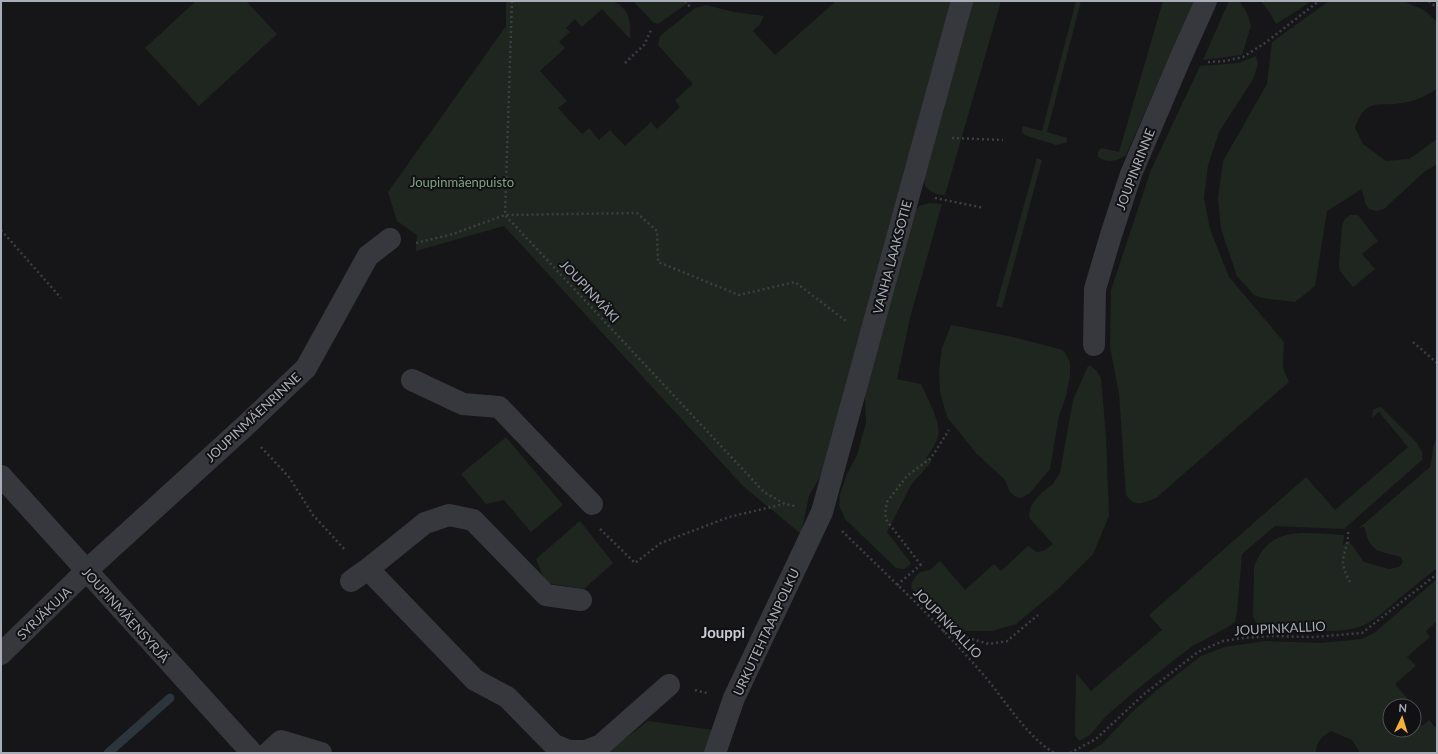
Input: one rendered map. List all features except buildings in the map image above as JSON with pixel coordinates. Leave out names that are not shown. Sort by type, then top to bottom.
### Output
[{"type":"street","name":"VANHA LAAKSOTIE","points":[[822,512],[962,1]]},
{"type":"street","name":"JOUPINRINNE","points":[[1094,344],[1095,289],[1131,174],[1206,1]]},
{"type":"street","name":"JOUPINMÄENRINNE","points":[[86,571],[244,427],[306,368],[368,256],[390,239]]},
{"type":"street","points":[[412,380],[463,404],[499,407],[592,504]]},
{"type":"street","name":"JOUPINMÄENSYRJÄ","points":[[1,476],[252,753]]},
{"type":"street","name":"URKUTEHTAANPOLKU","points":[[715,753],[734,698],[822,512]]},
{"type":"street","points":[[581,600],[546,595],[473,520],[449,515],[425,523],[360,575],[475,680],[507,697],[554,745],[569,751],[586,752],[601,746],[669,685]]},
{"type":"street","name":"SYRJÄKUJA","points":[[1,654],[86,571]]},
{"type":"street","points":[[268,753],[281,741],[321,753]]},
{"type":"path","points":[[505,215],[512,1]]},
{"type":"path","points":[[684,1],[690,8]]},
{"type":"path","points":[[1180,59],[1202,63],[1225,61],[1243,57],[1265,43],[1319,1]]},
{"type":"path","points":[[1429,1],[1437,8]]},
{"type":"path","points":[[625,63],[644,45],[652,28]]},
{"type":"path","points":[[925,136],[1003,140]]},
{"type":"path","points":[[909,193],[984,208]]},
{"type":"path","points":[[390,239],[414,244],[453,234],[505,215],[637,213],[657,231],[658,262],[739,294],[795,282],[869,339]]},
{"type":"path","name":"JOUPINMÄKI","points":[[505,215],[764,492],[785,504],[822,512]]},
{"type":"path","points":[[1,230],[61,298]]},
{"type":"path","points":[[1413,342],[1437,363]]},
{"type":"path","points":[[244,427],[289,478],[313,515],[349,555]]},
{"type":"path","points":[[897,585],[923,563],[887,521],[885,514],[887,502],[907,476],[931,458],[949,430]]},
{"type":"path","points":[[592,504],[588,516],[635,563],[661,543],[729,517],[785,504]]},
{"type":"path","name":"JOUPINKALLIO","points":[[822,512],[942,630],[982,672],[1010,709],[1043,746],[1054,753]]},
{"type":"path","points":[[1348,532],[1343,561],[1346,574],[1350,582]]},
{"type":"path","name":"JOUPINKALLIO","points":[[1070,753],[1096,739],[1143,695],[1198,652],[1223,642],[1243,638],[1272,636],[1312,637],[1362,633],[1437,574]]},
{"type":"path","points":[[942,630],[989,644],[1007,642],[1038,615]]},
{"type":"path","points":[[669,685],[734,698]]},
{"type":"green space","points":[[196,1],[246,1],[277,34],[199,106],[145,48]]},
{"type":"green space","name":"Joupinmäenpuisto","points":[[506,1],[612,1],[623,8],[628,16],[630,39],[602,9],[582,27],[575,19],[566,28],[570,32],[559,42],[565,48],[540,71],[567,101],[558,108],[582,134],[589,128],[599,140],[610,130],[625,146],[651,122],[657,129],[680,107],[675,100],[693,84],[658,45],[660,36],[695,8],[706,5],[734,12],[764,16],[760,24],[753,31],[775,55],[836,1],[952,1],[822,473],[809,496],[801,534],[743,486],[504,226],[416,251],[417,235],[397,221],[388,192],[506,26]]},
{"type":"green space","points":[[633,1],[691,1],[658,24],[653,22]]},
{"type":"green space","points":[[971,1],[1001,1],[945,195],[936,194],[925,186],[924,179]]},
{"type":"green space","points":[[1076,1],[1081,1],[1047,132],[1067,138],[1065,143],[1056,145],[1024,135],[1022,128],[1023,126],[1042,131]]},
{"type":"green space","points":[[1163,1],[1194,1],[1126,155],[1112,161],[1101,159],[1098,157],[1098,152],[1101,148],[1119,152]]},
{"type":"green space","points":[[1229,1],[1240,2],[1247,13],[1251,26],[1242,55],[1203,60]]},
{"type":"green space","points":[[1261,1],[1310,1],[1276,24]]},
{"type":"green space","points":[[1329,1],[1403,1],[1424,10],[1437,22],[1437,89],[1425,96],[1407,102],[1373,105],[1363,112],[1355,128],[1363,144],[1386,161],[1409,159],[1437,139],[1437,164],[1424,172],[1384,209],[1377,211],[1369,209],[1365,203],[1362,189],[1327,211],[1315,286],[1295,302],[1262,298],[1254,295],[1237,276],[1221,229],[1218,198],[1223,161],[1267,84],[1272,42]]},
{"type":"green space","points":[[1256,56],[1258,64],[1253,79],[1219,132],[1208,165],[1204,198],[1210,229],[1229,277],[1284,342],[1283,368],[1289,382],[1156,498],[1143,503],[1136,503],[1129,499],[1126,495],[1119,394],[1110,347],[1111,290],[1151,170],[1200,66],[1238,63]]},
{"type":"green space","points":[[1037,158],[1042,160],[1002,308],[996,306]]},
{"type":"green space","points":[[929,203],[942,204],[910,318],[897,379],[921,384],[933,410],[939,431],[936,443],[926,458],[932,461],[911,485],[887,532],[910,562],[910,565],[904,569],[896,568],[845,519],[839,505],[840,494],[847,474],[857,455],[866,423],[865,398],[867,371],[914,212],[919,206]]},
{"type":"green space","points":[[1350,215],[1358,215],[1378,241],[1362,254],[1375,269],[1353,287],[1340,271],[1339,264],[1342,225],[1345,219]]},
{"type":"green space","points":[[951,325],[1013,337],[1063,350],[1070,362],[1070,376],[1066,396],[1059,416],[1050,469],[1030,493],[1021,498],[1016,497],[1010,492],[1005,480],[976,453],[947,417],[940,392],[939,371],[942,348]]},
{"type":"green space","points":[[1088,366],[1091,366],[1096,370],[1101,378],[1106,436],[1109,516],[1093,554],[1057,590],[1016,624],[992,631],[967,631],[948,626],[911,588],[912,582],[920,572],[930,570],[940,561],[965,590],[994,564],[1001,571],[1028,546],[1037,552],[1045,550],[1053,544],[1030,519],[1029,515],[1031,506],[1040,494],[1053,484],[1060,473],[1073,400]]},
{"type":"green space","points":[[1379,407],[1382,408],[1417,443],[1422,452],[1422,460],[1344,529],[1275,526],[1242,554],[1235,622],[1191,647],[1106,716],[1090,735],[1079,741],[1075,735],[1076,673],[1091,691],[1162,630],[1149,615],[1306,477],[1335,510],[1408,447],[1379,412],[1372,418],[1373,410]]},
{"type":"green space","points":[[506,437],[563,505],[531,532],[504,500],[486,504],[461,474]]},
{"type":"green space","points":[[1437,437],[1437,568],[1376,618],[1364,625],[1342,630],[1315,631],[1263,627],[1257,624],[1253,617],[1254,567],[1261,553],[1270,543],[1280,537],[1303,533],[1344,535],[1343,545],[1349,541],[1364,562],[1389,569],[1399,567],[1403,562],[1401,557],[1377,550],[1369,542],[1365,528],[1363,527],[1358,529],[1430,467],[1434,444]]},
{"type":"green space","points":[[580,521],[613,563],[584,589],[546,583],[536,559]]},
{"type":"green space","points":[[1437,579],[1437,621],[1426,631],[1430,637],[1407,657],[1416,666],[1395,684],[1407,698],[1382,698],[1382,738],[1422,738],[1422,726],[1429,720],[1435,727],[1437,726],[1437,753],[1360,753],[1352,740],[1331,731],[1322,737],[1318,743],[1316,753],[1087,753],[1103,743],[1133,711],[1157,690],[1201,656],[1225,647],[1265,641],[1321,643],[1362,639],[1374,633]]},
{"type":"green space","points":[[648,721],[713,730],[703,753],[606,753]]},
{"type":"waterway","points":[[108,753],[170,698]]},
{"type":"district","name":"Jouppi","points":[[723,632]]}]
